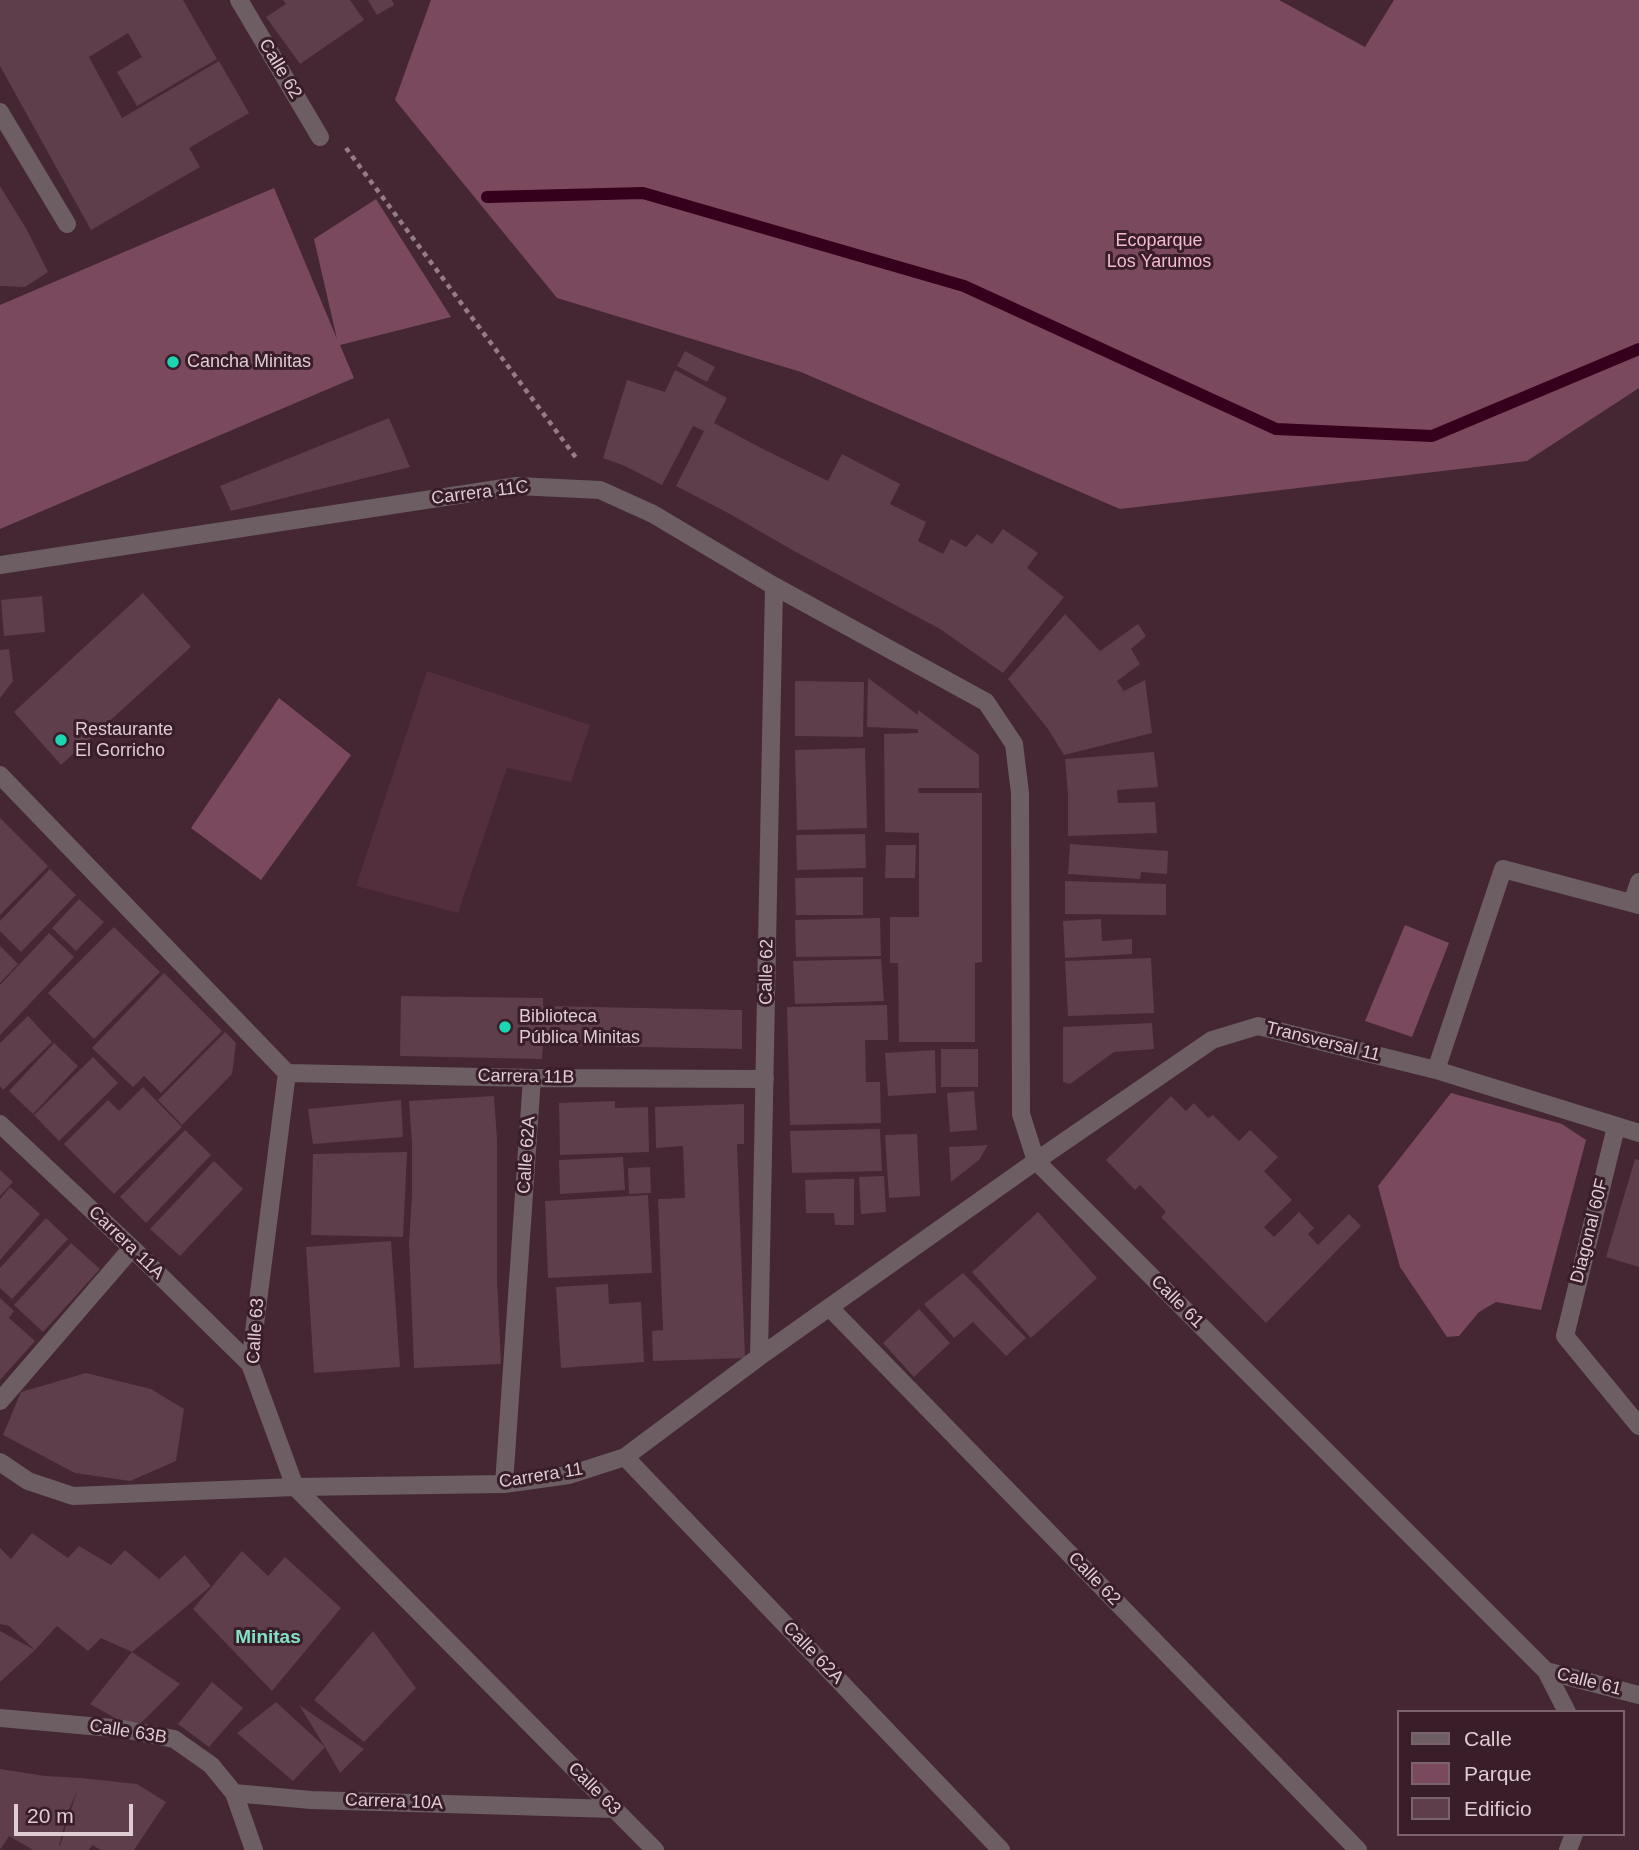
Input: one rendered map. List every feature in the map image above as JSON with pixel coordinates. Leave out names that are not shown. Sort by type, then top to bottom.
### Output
[{"type":"street","name":"Calle 62","points":[[239,0],[320,137]]},
{"type":"street","points":[[0,112],[67,224]]},
{"type":"street","name":"Carrera 11C","points":[[0,565],[517,486],[600,490],[653,514],[774,586],[986,702],[1014,744]]},
{"type":"street","name":"Calle 62","points":[[759,1357],[774,586]]},
{"type":"street","name":"Calle 61","points":[[1014,744],[1020,793],[1021,1114],[1036,1161],[1546,1671],[1639,1695]]},
{"type":"street","points":[[0,775],[287,1073]]},
{"type":"street","points":[[1436,1070],[1503,869],[1636,904],[1639,881]]},
{"type":"street","name":"Transversal 11","points":[[1036,1161],[1212,1040],[1258,1026],[1436,1070],[1639,1133]]},
{"type":"street","name":"Carrera 11B","points":[[287,1073],[765,1079]]},
{"type":"street","name":"Calle 63","points":[[287,1073],[250,1364],[295,1487],[655,1850]]},
{"type":"street","name":"Calle 62A","points":[[505,1484],[532,1078]]},
{"type":"street","name":"Carrera 11A","points":[[0,1124],[250,1364]]},
{"type":"street","name":"Diagonal 60F","points":[[1615,1127],[1564,1336],[1639,1426]]},
{"type":"street","name":"Carrera 11","points":[[0,1462],[28,1481],[73,1496],[295,1487],[505,1484],[569,1475],[625,1457],[759,1357],[1036,1161]]},
{"type":"street","points":[[0,1401],[132,1248]]},
{"type":"street","name":"Calle 62","points":[[830,1308],[1358,1850]]},
{"type":"street","name":"Calle 62A","points":[[625,1457],[1001,1850]]},
{"type":"street","points":[[1546,1671],[1566,1710]]},
{"type":"street","name":"Calle 63B","points":[[0,1718],[123,1729],[174,1739],[211,1765],[234,1793]]},
{"type":"street","points":[[234,1793],[254,1850]]},
{"type":"street","name":"Carrera 10A","points":[[234,1793],[312,1800],[614,1810]]},
{"type":"path","points":[[320,137],[331,128],[600,490]]},
{"type":"shaded area","points":[[427,671],[590,725],[571,782],[507,768],[458,913],[356,886]]},
{"type":"green space","name":"Ecoparque Los Yarumos","points":[[431,0],[1279,0],[1365,47],[1394,0],[1639,0],[1639,388],[1527,461],[1120,509],[801,372],[557,298],[395,100]]},
{"type":"green space","name":"Cancha Minitas","points":[[274,188],[337,339],[314,239],[376,199],[451,317],[340,345],[354,378],[0,529],[0,305]]},
{"type":"green space","points":[[279,698],[351,755],[261,880],[191,828]]},
{"type":"green space","points":[[1405,925],[1449,943],[1412,1037],[1365,1021]]},
{"type":"green space","points":[[1451,1093],[1562,1124],[1586,1140],[1541,1310],[1496,1302],[1479,1312],[1459,1336],[1447,1337],[1400,1267],[1378,1186]]},
{"type":"building","points":[[0,0],[183,0],[217,59],[137,106],[117,72],[142,57],[128,33],[89,57],[122,118],[219,61],[249,113],[189,148],[200,167],[91,230],[0,66]]},
{"type":"building","points":[[283,0],[350,0],[364,20],[300,64],[266,17],[286,4]]},
{"type":"building","points":[[368,0],[392,0],[394,5],[377,15]]},
{"type":"building","points":[[0,186],[27,230],[48,272],[25,287],[0,286]]},
{"type":"building","points":[[685,351],[715,367],[707,382],[677,366]]},
{"type":"building","points":[[675,370],[727,398],[714,423],[763,449],[828,481],[842,454],[900,484],[890,504],[926,522],[918,541],[943,554],[951,539],[966,547],[977,534],[992,544],[1003,529],[1038,553],[1027,568],[1064,597],[1003,673],[940,629],[676,486],[704,431],[693,426],[662,485],[603,458],[627,380],[665,392]]},
{"type":"building","points":[[389,418],[410,467],[231,511],[220,486]]},
{"type":"building","points":[[143,593],[191,647],[61,765],[14,712]]},
{"type":"building","points":[[42,596],[45,632],[4,636],[1,600]]},
{"type":"building","points":[[1065,614],[1100,651],[1138,624],[1146,636],[1131,649],[1140,664],[1117,681],[1124,691],[1145,680],[1152,733],[1064,755],[1048,729],[1008,679]]},
{"type":"building","points":[[9,649],[13,681],[0,698],[0,650]]},
{"type":"building","points":[[868,678],[918,715],[918,710],[979,755],[979,788],[918,788],[919,793],[982,793],[982,962],[975,963],[975,1042],[899,1042],[898,963],[890,963],[890,917],[919,917],[919,833],[885,832],[884,734],[918,733],[918,729],[867,727]]},
{"type":"building","points":[[795,681],[864,682],[863,737],[795,736]]},
{"type":"building","points":[[865,748],[867,828],[797,830],[795,750]]},
{"type":"building","points":[[1154,752],[1158,787],[1117,790],[1118,803],[1155,802],[1157,833],[1068,836],[1065,759]]},
{"type":"building","points":[[0,818],[48,866],[0,915]]},
{"type":"building","points":[[865,834],[866,868],[797,870],[796,835]]},
{"type":"building","points":[[1070,844],[1168,851],[1167,874],[1141,872],[1140,879],[1068,874]]},
{"type":"building","points":[[886,845],[916,845],[915,878],[885,878]]},
{"type":"building","points":[[50,869],[76,895],[21,952],[0,931],[0,921]]},
{"type":"building","points":[[863,877],[863,915],[796,915],[795,878]]},
{"type":"building","points":[[1065,881],[1166,884],[1166,915],[1065,914]]},
{"type":"building","points":[[79,899],[104,922],[76,951],[52,928]]},
{"type":"building","points":[[880,918],[881,956],[796,957],[795,920]]},
{"type":"building","points":[[1101,919],[1102,941],[1132,939],[1132,954],[1065,958],[1063,921]]},
{"type":"building","points":[[114,927],[160,972],[94,1039],[48,993]]},
{"type":"building","points":[[49,933],[74,957],[0,1035],[0,985]]},
{"type":"building","points":[[0,946],[18,964],[0,983]]},
{"type":"building","points":[[1151,958],[1154,1013],[1068,1016],[1065,961]]},
{"type":"building","points":[[881,959],[884,1001],[795,1004],[793,961]]},
{"type":"building","points":[[164,973],[222,1031],[161,1093],[144,1076],[133,1087],[92,1048]]},
{"type":"building","points":[[401,996],[543,998],[543,1006],[742,1010],[742,1049],[543,1045],[542,1059],[400,1056]]},
{"type":"building","points":[[887,1005],[888,1040],[865,1040],[866,1082],[880,1082],[881,1123],[790,1125],[787,1007]]},
{"type":"building","points":[[28,1016],[52,1042],[3,1090],[0,1086],[0,1043]]},
{"type":"building","points":[[1152,1023],[1154,1049],[1114,1052],[1070,1084],[1063,1082],[1063,1027]]},
{"type":"building","points":[[225,1032],[236,1043],[232,1074],[182,1125],[158,1100]]},
{"type":"building","points":[[54,1043],[78,1066],[33,1114],[9,1091]]},
{"type":"building","points":[[941,1049],[978,1049],[978,1087],[941,1087]]},
{"type":"building","points":[[935,1050],[936,1093],[888,1096],[885,1053]]},
{"type":"building","points":[[93,1057],[118,1083],[59,1141],[34,1115]]},
{"type":"building","points":[[143,1087],[182,1127],[114,1194],[64,1144],[108,1100],[119,1111]]},
{"type":"building","points":[[974,1091],[977,1130],[950,1132],[947,1093]]},
{"type":"building","points":[[494,1096],[501,1364],[414,1368],[409,1242],[412,1143],[409,1101]]},
{"type":"building","points":[[1171,1096],[1186,1111],[1194,1103],[1208,1118],[1213,1115],[1239,1141],[1250,1130],[1278,1157],[1264,1171],[1292,1200],[1264,1227],[1274,1237],[1299,1212],[1314,1228],[1308,1234],[1318,1245],[1349,1214],[1361,1226],[1266,1323],[1161,1217],[1166,1212],[1140,1185],[1135,1190],[1106,1160]]},
{"type":"building","points":[[401,1100],[403,1137],[313,1144],[308,1109]]},
{"type":"building","points":[[615,1101],[615,1108],[648,1107],[649,1152],[560,1155],[559,1103]]},
{"type":"building","points":[[744,1104],[744,1144],[737,1144],[745,1358],[653,1361],[652,1331],[663,1330],[658,1199],[685,1198],[683,1146],[656,1148],[655,1107]]},
{"type":"building","points":[[880,1129],[882,1171],[792,1173],[790,1131]]},
{"type":"building","points":[[185,1130],[211,1155],[146,1223],[120,1197]]},
{"type":"building","points":[[917,1134],[920,1196],[889,1198],[885,1135]]},
{"type":"building","points":[[988,1145],[979,1160],[951,1182],[949,1147]]},
{"type":"building","points":[[407,1152],[403,1237],[311,1235],[313,1154]]},
{"type":"building","points":[[623,1157],[625,1190],[560,1194],[559,1160]]},
{"type":"building","points":[[1635,1159],[1639,1160],[1639,1267],[1606,1257]]},
{"type":"building","points":[[214,1161],[243,1189],[180,1256],[150,1229]]},
{"type":"building","points":[[650,1167],[651,1193],[629,1194],[628,1168]]},
{"type":"building","points":[[0,1170],[13,1182],[0,1196]]},
{"type":"building","points":[[884,1176],[886,1212],[861,1214],[859,1177]]},
{"type":"building","points":[[854,1179],[854,1225],[835,1225],[834,1213],[806,1213],[805,1180]]},
{"type":"building","points":[[10,1187],[40,1214],[0,1260],[0,1199]]},
{"type":"building","points":[[648,1195],[652,1273],[548,1278],[545,1201]]},
{"type":"building","points":[[1038,1212],[1097,1278],[1031,1338],[972,1272]]},
{"type":"building","points":[[46,1218],[68,1239],[12,1299],[0,1288],[0,1268]]},
{"type":"building","points":[[391,1241],[400,1367],[314,1373],[306,1247]]},
{"type":"building","points":[[71,1243],[100,1269],[43,1332],[14,1305]]},
{"type":"building","points":[[963,1273],[1026,1338],[1006,1356],[973,1322],[954,1338],[924,1304]]},
{"type":"building","points":[[608,1284],[609,1304],[641,1302],[644,1362],[561,1368],[556,1287]]},
{"type":"building","points":[[0,1298],[14,1311],[9,1318],[35,1341],[0,1380]]},
{"type":"building","points":[[919,1309],[950,1343],[914,1377],[883,1343]]},
{"type":"building","points":[[86,1373],[151,1389],[184,1409],[176,1461],[130,1481],[75,1473],[3,1435],[21,1392]]},
{"type":"building","points":[[32,1533],[68,1558],[79,1546],[111,1565],[125,1550],[159,1579],[185,1555],[211,1586],[132,1652],[101,1638],[88,1651],[57,1626],[35,1650],[9,1626],[0,1624],[0,1548],[11,1559]]},
{"type":"building","points":[[242,1551],[268,1576],[285,1557],[341,1608],[272,1691],[193,1609]]},
{"type":"building","points":[[0,1631],[35,1650],[0,1682]]},
{"type":"building","points":[[373,1631],[416,1688],[364,1742],[314,1700]]},
{"type":"building","points":[[132,1652],[180,1684],[135,1729],[90,1704]]},
{"type":"building","points":[[212,1682],[243,1708],[209,1747],[178,1724]]},
{"type":"building","points":[[276,1702],[325,1747],[293,1781],[237,1733]]},
{"type":"building","points":[[299,1705],[364,1749],[340,1773]]},
{"type":"building","points":[[0,1769],[137,1784],[166,1802],[134,1850],[101,1850],[92,1845],[89,1850],[33,1850],[9,1836],[0,1850]],"holes":[[[77,1790],[60,1846],[67,1815]]]},
{"type":"waterway","points":[[487,197],[643,193],[964,286],[1276,429],[1432,436],[1639,349]]},
{"type":"place","name":"Cancha Minitas","points":[[173,362]]},
{"type":"place","name":"Restaurante El Gorricho","points":[[61,740]]},
{"type":"place","name":"Biblioteca Pública Minitas","points":[[505,1027]]},
{"type":"district","name":"Minitas","points":[[268,1638]]}]
